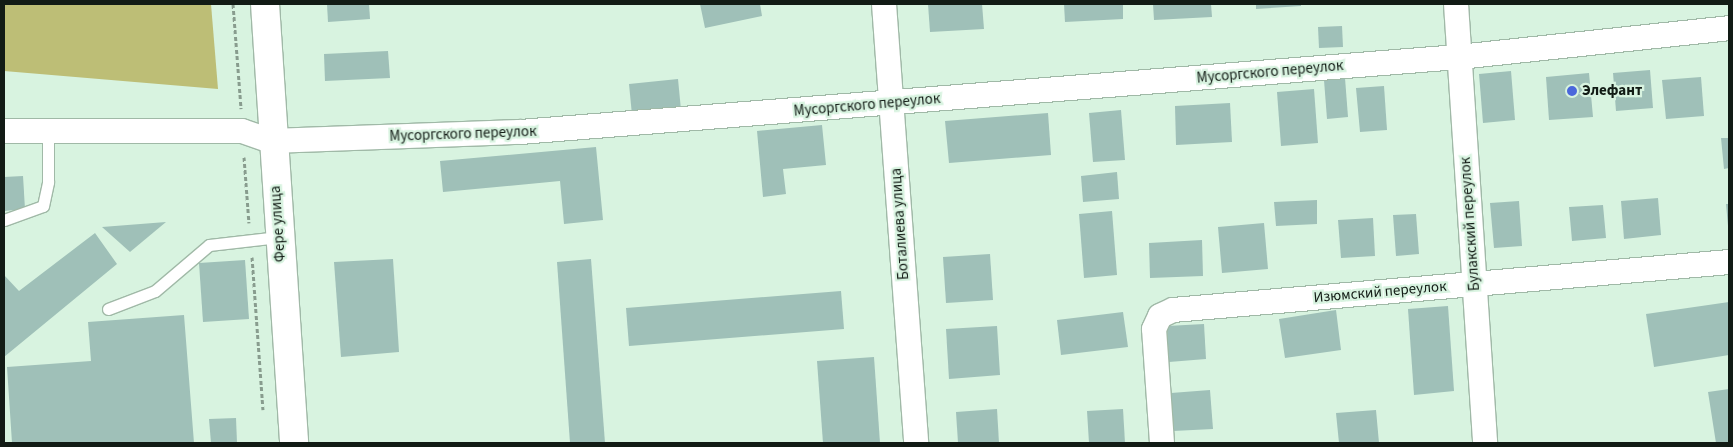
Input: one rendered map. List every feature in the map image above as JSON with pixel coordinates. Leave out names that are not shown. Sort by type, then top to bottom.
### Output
[{"type":"street","name":"Фере улица","points":[[265,4],[271,141],[294,443]]},
{"type":"street","name":"Боталиева улица","points":[[884,4],[916,443]]},
{"type":"street","name":"Булакский переулок","points":[[1456,4],[1485,443]]},
{"type":"street","name":"Мусоргского переулок","points":[[4,131],[242,131],[271,141],[520,132],[891,104],[1459,57],[1729,28]]},
{"type":"street","name":"Изюмский переулок","points":[[1162,443],[1154,329],[1166,313],[1729,262]]},
{"type":"lane","points":[[4,220],[43,206],[48,182],[48,130]]},
{"type":"lane","points":[[108,309],[155,291],[209,245],[279,237]]},
{"type":"green space","points":[[4,4],[211,4],[218,89],[4,71]]},
{"type":"building","points":[[327,4],[369,4],[370,19],[328,22]]},
{"type":"building","points":[[700,4],[760,4],[762,16],[705,28]]},
{"type":"building","points":[[928,4],[982,4],[984,29],[930,32]]},
{"type":"building","points":[[1064,4],[1123,4],[1123,19],[1065,22]]},
{"type":"building","points":[[1153,4],[1211,4],[1212,17],[1154,20]]},
{"type":"building","points":[[1256,4],[1301,4],[1301,6],[1256,9]]},
{"type":"building","points":[[1342,26],[1343,47],[1319,48],[1318,27]]},
{"type":"building","points":[[388,51],[390,78],[325,81],[324,54]]},
{"type":"building","points":[[1650,70],[1653,108],[1616,111],[1613,73]]},
{"type":"building","points":[[1511,71],[1515,120],[1483,123],[1479,74]]},
{"type":"building","points":[[1589,73],[1593,117],[1549,120],[1546,77]]},
{"type":"building","points":[[1701,77],[1704,116],[1666,119],[1662,80]]},
{"type":"building","points":[[1345,78],[1348,117],[1327,119],[1324,80]]},
{"type":"building","points":[[678,79],[681,110],[632,115],[629,84]]},
{"type":"building","points":[[1384,86],[1387,130],[1360,132],[1356,88]]},
{"type":"building","points":[[1314,89],[1318,143],[1281,146],[1277,92]]},
{"type":"building","points":[[1230,103],[1232,142],[1176,145],[1175,106]]},
{"type":"building","points":[[1121,110],[1125,160],[1093,162],[1089,113]]},
{"type":"building","points":[[1048,113],[1051,155],[949,163],[945,121]]},
{"type":"building","points":[[822,125],[826,165],[783,169],[786,194],[763,197],[757,131]]},
{"type":"building","points":[[1721,138],[1729,138],[1729,168],[1724,169]]},
{"type":"building","points":[[596,147],[603,220],[564,224],[560,181],[443,192],[440,161]]},
{"type":"building","points":[[1117,172],[1119,199],[1083,202],[1081,176]]},
{"type":"building","points":[[23,176],[25,209],[4,211],[4,177]]},
{"type":"building","points":[[1658,198],[1661,235],[1624,239],[1621,201]]},
{"type":"building","points":[[1317,200],[1317,224],[1276,226],[1274,202]]},
{"type":"building","points":[[1519,201],[1522,246],[1494,248],[1490,203]]},
{"type":"building","points":[[1726,204],[1729,204],[1729,226],[1728,226]]},
{"type":"building","points":[[1603,205],[1606,238],[1572,241],[1569,207]]},
{"type":"building","points":[[1112,211],[1117,275],[1084,278],[1079,214]]},
{"type":"building","points":[[1416,214],[1419,254],[1396,256],[1393,215]]},
{"type":"building","points":[[1373,218],[1375,256],[1341,258],[1338,220]]},
{"type":"building","points":[[166,222],[130,252],[102,227]]},
{"type":"building","points":[[1264,223],[1268,269],[1222,273],[1218,227]]},
{"type":"building","points":[[95,233],[117,264],[4,357],[4,275],[19,291]]},
{"type":"building","points":[[1202,240],[1203,276],[1150,278],[1149,243]]},
{"type":"building","points":[[990,254],[993,300],[946,303],[943,257]]},
{"type":"building","points":[[393,259],[399,352],[341,357],[334,262]]},
{"type":"building","points":[[591,259],[605,443],[570,443],[557,262]]},
{"type":"building","points":[[245,260],[249,319],[203,322],[199,263]]},
{"type":"building","points":[[841,291],[844,329],[629,346],[626,308]]},
{"type":"building","points":[[1729,302],[1729,355],[1654,367],[1646,314]]},
{"type":"building","points":[[1448,306],[1454,391],[1414,395],[1408,309]]},
{"type":"building","points":[[1336,310],[1341,350],[1285,358],[1279,319]]},
{"type":"building","points":[[1123,312],[1128,347],[1061,355],[1057,320]]},
{"type":"building","points":[[184,315],[194,443],[12,443],[7,367],[91,361],[88,322]]},
{"type":"building","points":[[1204,324],[1206,359],[1169,362],[1167,326]]},
{"type":"building","points":[[997,326],[1000,375],[949,379],[946,329]]},
{"type":"building","points":[[874,357],[880,443],[823,443],[817,361]]},
{"type":"building","points":[[1729,389],[1729,443],[1716,443],[1708,392]]},
{"type":"building","points":[[1210,390],[1213,429],[1173,431],[1171,393]]},
{"type":"building","points":[[997,409],[999,443],[958,443],[956,412]]},
{"type":"building","points":[[1123,409],[1125,443],[1089,443],[1087,411]]},
{"type":"building","points":[[1376,410],[1379,443],[1339,443],[1336,413]]},
{"type":"building","points":[[236,418],[237,443],[211,443],[209,419]]},
{"type":"place","name":"Элефант","points":[[1572,91]]}]
